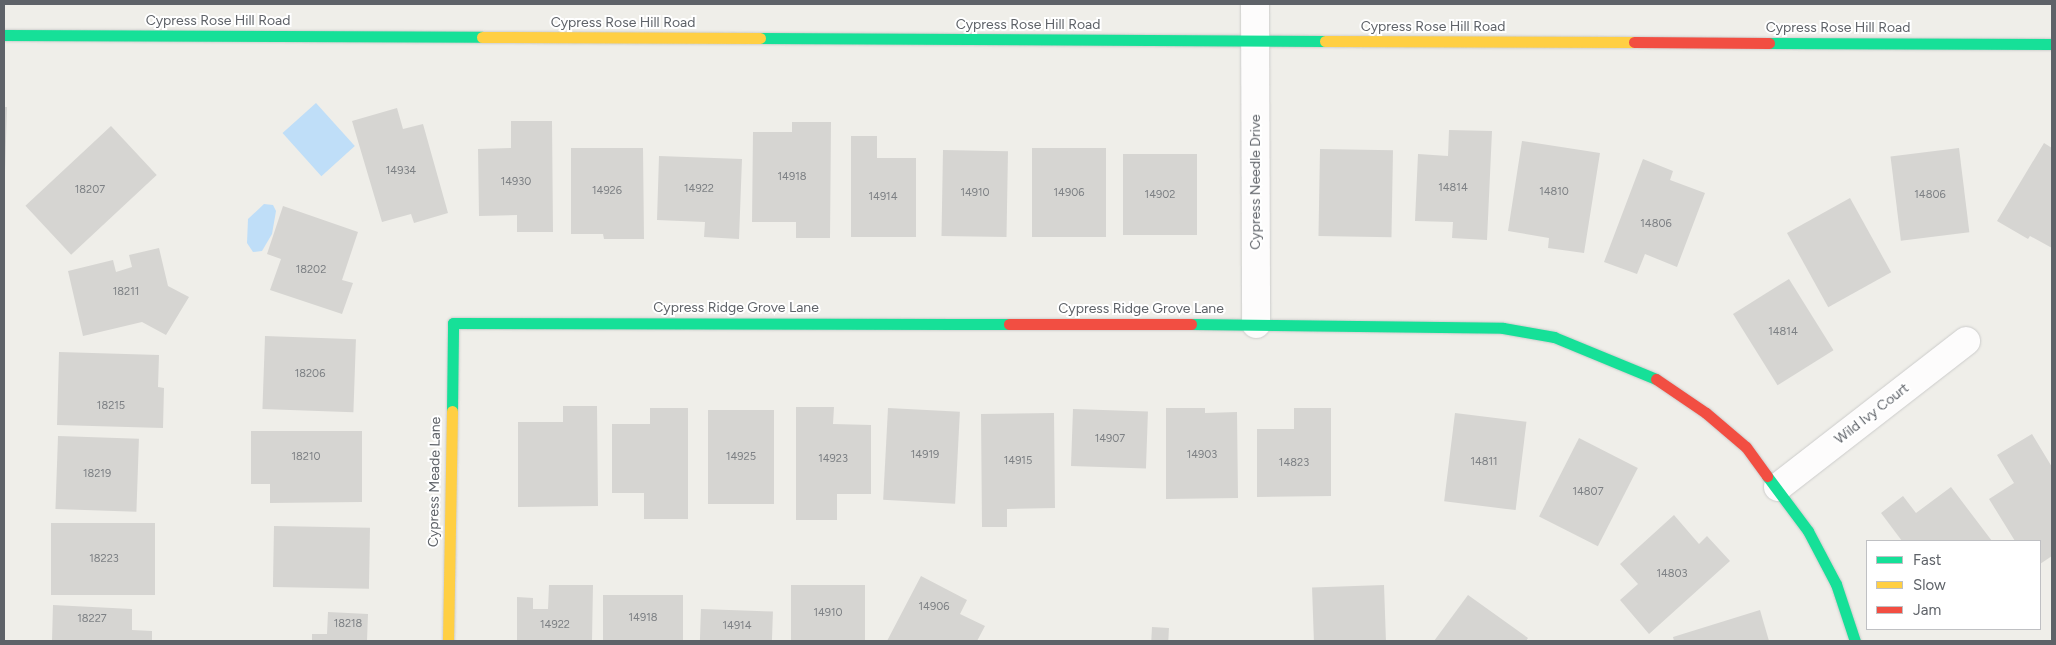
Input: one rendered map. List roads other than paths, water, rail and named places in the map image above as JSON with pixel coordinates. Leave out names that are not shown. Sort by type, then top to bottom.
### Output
[{"type":"main road","name":"Cypress Rose Hill Road","points":[[4,35],[2052,44]]},
{"type":"main road","name":"Cypress Ridge Grove Lane","points":[[453,323],[1256,324],[1503,328],[1554,338],[1610,358],[1660,381],[1706,412],[1746,447],[1778,487],[1808,531],[1836,584],[1855,641]]},
{"type":"main road","name":"Cypress Meade Lane","points":[[448,641],[453,323]]},
{"type":"street","name":"Cypress Needle Drive","points":[[1255,4],[1256,324]]},
{"type":"street","name":"Wild Ivy Court","points":[[1778,487],[1966,341]]},
{"type":"water","points":[[316,103],[355,146],[321,176],[283,133]]},
{"type":"water","points":[[264,204],[273,205],[276,211],[272,234],[262,251],[253,252],[247,243],[248,219]]}]
